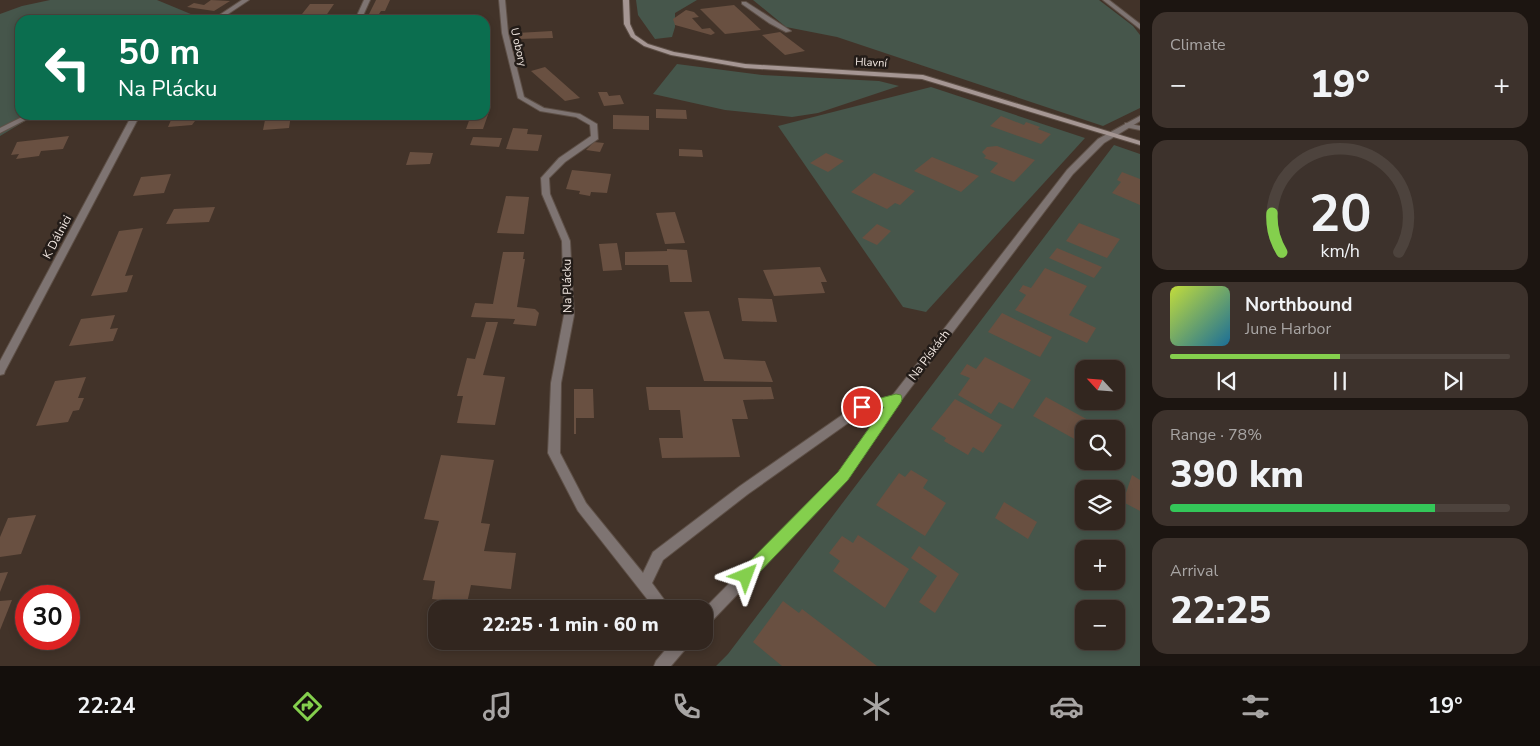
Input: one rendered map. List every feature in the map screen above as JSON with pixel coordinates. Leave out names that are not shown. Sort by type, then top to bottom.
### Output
[{"type":"street","points":[[223,15],[246,0]]},
{"type":"street","points":[[360,15],[367,0]]},
{"type":"street","name":"U obory","points":[[502,0],[505,33],[521,98]]},
{"type":"street","name":"Hlavní","points":[[626,0],[627,24],[633,36],[646,45],[673,54],[745,66],[923,77],[1140,143]]},
{"type":"street","points":[[1106,0],[1140,27]]},
{"type":"street","points":[[744,3],[771,22],[788,30]]},
{"type":"street","name":"Na Plácku","points":[[521,98],[542,110],[578,115],[593,124],[595,137],[562,160],[545,178],[546,194],[566,241],[569,315],[556,383],[554,453],[582,507],[656,600]]},
{"type":"street","name":"Na Pískách","points":[[713,611],[843,476],[896,399],[1070,172],[1101,141],[1140,118]]},
{"type":"street","points":[[0,131],[21,120]]},
{"type":"street","name":"K Dálnici","points":[[0,371],[133,120]]},
{"type":"street","points":[[1128,125],[1140,128]]},
{"type":"street","points":[[644,585],[658,556],[744,490],[862,407],[896,399]]},
{"type":"street","points":[[661,666],[675,650]]},
{"type":"green space","points":[[50,0],[157,0],[193,15],[15,15],[15,120],[27,120],[0,136],[0,14],[22,6]]},
{"type":"green space","points":[[636,0],[697,0],[675,13],[675,27],[672,37],[655,39],[638,15]]},
{"type":"green space","points":[[753,0],[1099,0],[1133,26],[1140,35],[1140,108],[1103,126],[837,37],[786,27]]},
{"type":"green space","points":[[677,64],[762,75],[879,81],[899,86],[818,113],[792,117],[725,110],[653,94]]},
{"type":"green space","points":[[931,87],[1085,138],[926,312],[903,307],[778,126]]},
{"type":"green space","points":[[1114,145],[1140,154],[1140,666],[716,666],[728,654]]},
{"type":"building","points":[[211,0],[230,1],[214,11],[187,7],[194,3],[204,5]]},
{"type":"building","points":[[376,0],[390,0],[385,11],[381,11],[379,14],[369,14]]},
{"type":"building","points":[[310,4],[334,4],[326,15],[301,15]]},
{"type":"building","points":[[734,5],[761,30],[725,34],[700,9]]},
{"type":"building","points":[[686,10],[694,12],[699,17],[692,18],[702,29],[710,28],[715,33],[711,35],[675,25],[673,19]]},
{"type":"building","points":[[552,31],[553,38],[517,39],[517,33]]},
{"type":"building","points":[[780,32],[805,51],[785,55],[762,35]]},
{"type":"building","points":[[545,67],[580,98],[565,101],[531,71]]},
{"type":"building","points":[[598,92],[607,92],[609,96],[620,95],[624,104],[604,106]]},
{"type":"building","points":[[656,109],[686,110],[687,119],[656,118]]},
{"type":"building","points":[[613,115],[649,116],[649,130],[613,129]]},
{"type":"building","points":[[1001,116],[1024,125],[1026,122],[1040,127],[1038,129],[1051,134],[1041,144],[990,126]]},
{"type":"building","points":[[171,120],[218,120],[195,121],[192,125],[168,127]]},
{"type":"building","points":[[265,120],[290,120],[289,128],[263,130]]},
{"type":"building","points":[[469,120],[486,120],[483,129],[466,129]]},
{"type":"building","points":[[513,128],[528,129],[527,134],[542,135],[538,151],[506,149]]},
{"type":"building","points":[[69,136],[63,149],[41,151],[39,156],[16,159],[19,154],[11,155],[17,142]]},
{"type":"building","points":[[473,137],[502,138],[499,147],[470,145]]},
{"type":"building","points":[[594,142],[604,143],[600,152],[586,150]]},
{"type":"building","points":[[997,146],[1035,160],[1014,182],[990,172],[998,163],[984,158],[986,156],[982,152],[987,147]]},
{"type":"building","points":[[679,149],[702,150],[703,157],[679,156]]},
{"type":"building","points":[[410,152],[433,153],[430,164],[406,165]]},
{"type":"building","points":[[826,153],[844,161],[828,172],[810,163]]},
{"type":"building","points":[[932,157],[979,176],[961,192],[914,171]]},
{"type":"building","points":[[572,170],[611,174],[607,193],[591,192],[590,196],[579,194],[580,191],[566,189]]},
{"type":"building","points":[[1122,172],[1140,179],[1140,205],[1112,193],[1121,182],[1117,180]]},
{"type":"building","points":[[874,173],[915,191],[900,205],[895,203],[887,209],[851,192]]},
{"type":"building","points":[[171,174],[164,193],[133,196],[141,177]]},
{"type":"building","points":[[506,196],[529,197],[524,234],[497,233]]},
{"type":"building","points":[[215,207],[209,222],[166,224],[174,209]]},
{"type":"building","points":[[675,212],[685,243],[665,244],[656,213]]},
{"type":"building","points":[[1079,223],[1120,239],[1107,258],[1066,241]]},
{"type":"building","points":[[877,224],[891,231],[877,245],[862,238]]},
{"type":"building","points":[[143,228],[125,276],[133,275],[127,292],[91,296],[119,231]]},
{"type":"building","points":[[617,243],[622,270],[603,271],[599,244]]},
{"type":"building","points":[[1057,248],[1102,267],[1094,278],[1049,258]]},
{"type":"building","points":[[667,249],[687,250],[692,282],[670,282],[668,265],[625,265],[625,252],[667,251]]},
{"type":"building","points":[[503,252],[524,252],[523,259],[525,259],[517,307],[535,309],[539,313],[536,326],[513,324],[515,319],[471,317],[475,303],[493,304]]},
{"type":"building","points":[[820,267],[827,282],[821,282],[825,293],[774,296],[763,270]]},
{"type":"building","points":[[1045,268],[1087,286],[1069,315],[1096,328],[1087,343],[1015,310],[1026,295],[1019,291],[1023,285],[1031,288]]},
{"type":"building","points":[[738,298],[772,299],[777,322],[742,321]]},
{"type":"building","points":[[709,311],[724,359],[765,361],[773,382],[704,381],[684,312]]},
{"type":"building","points":[[1002,313],[1052,337],[1040,357],[988,332]]},
{"type":"building","points":[[115,315],[110,329],[118,328],[113,341],[69,346],[81,319]]},
{"type":"building","points":[[486,322],[498,322],[483,375],[505,377],[495,425],[457,423],[463,396],[457,396],[467,358],[475,359]]},
{"type":"building","points":[[985,357],[1031,380],[1013,409],[999,402],[991,414],[958,395],[970,378],[960,374],[967,364],[976,369]]},
{"type":"building","points":[[86,377],[78,398],[84,398],[79,410],[73,411],[68,422],[36,426],[55,381]]},
{"type":"building","points":[[646,387],[771,387],[774,399],[743,400],[748,419],[732,419],[740,457],[662,458],[659,438],[683,438],[680,410],[649,410]]},
{"type":"building","points":[[574,389],[593,389],[594,418],[576,418],[576,434],[574,434]]},
{"type":"building","points":[[1046,397],[1088,420],[1075,420],[1075,439],[1033,416]]},
{"type":"building","points":[[955,399],[1002,425],[983,453],[973,447],[968,455],[944,441],[946,438],[931,429]]},
{"type":"building","points":[[441,455],[494,460],[481,523],[490,524],[484,551],[516,553],[511,589],[471,585],[468,600],[432,599],[435,581],[423,580],[439,521],[424,519]]},
{"type":"building","points":[[911,470],[928,480],[923,488],[946,503],[925,536],[876,505],[899,473],[905,477]]},
{"type":"building","points":[[1132,475],[1140,480],[1140,511],[1125,503],[1125,496]]},
{"type":"building","points":[[1004,502],[1037,522],[1028,539],[995,518]]},
{"type":"building","points":[[36,515],[21,554],[0,557],[0,537],[8,518]]},
{"type":"building","points":[[858,535],[909,569],[885,608],[833,571],[840,561],[829,553],[842,536],[853,543]]},
{"type":"building","points":[[919,546],[959,574],[935,613],[919,602],[937,576],[911,558]]},
{"type":"building","points":[[8,572],[0,592],[0,573]]},
{"type":"building","points":[[12,600],[0,630],[0,601]]},
{"type":"building","points":[[783,601],[799,613],[802,609],[877,666],[782,666],[753,642]]},
{"type":"route","points":[[746,576],[843,476],[896,399],[862,407]]}]
